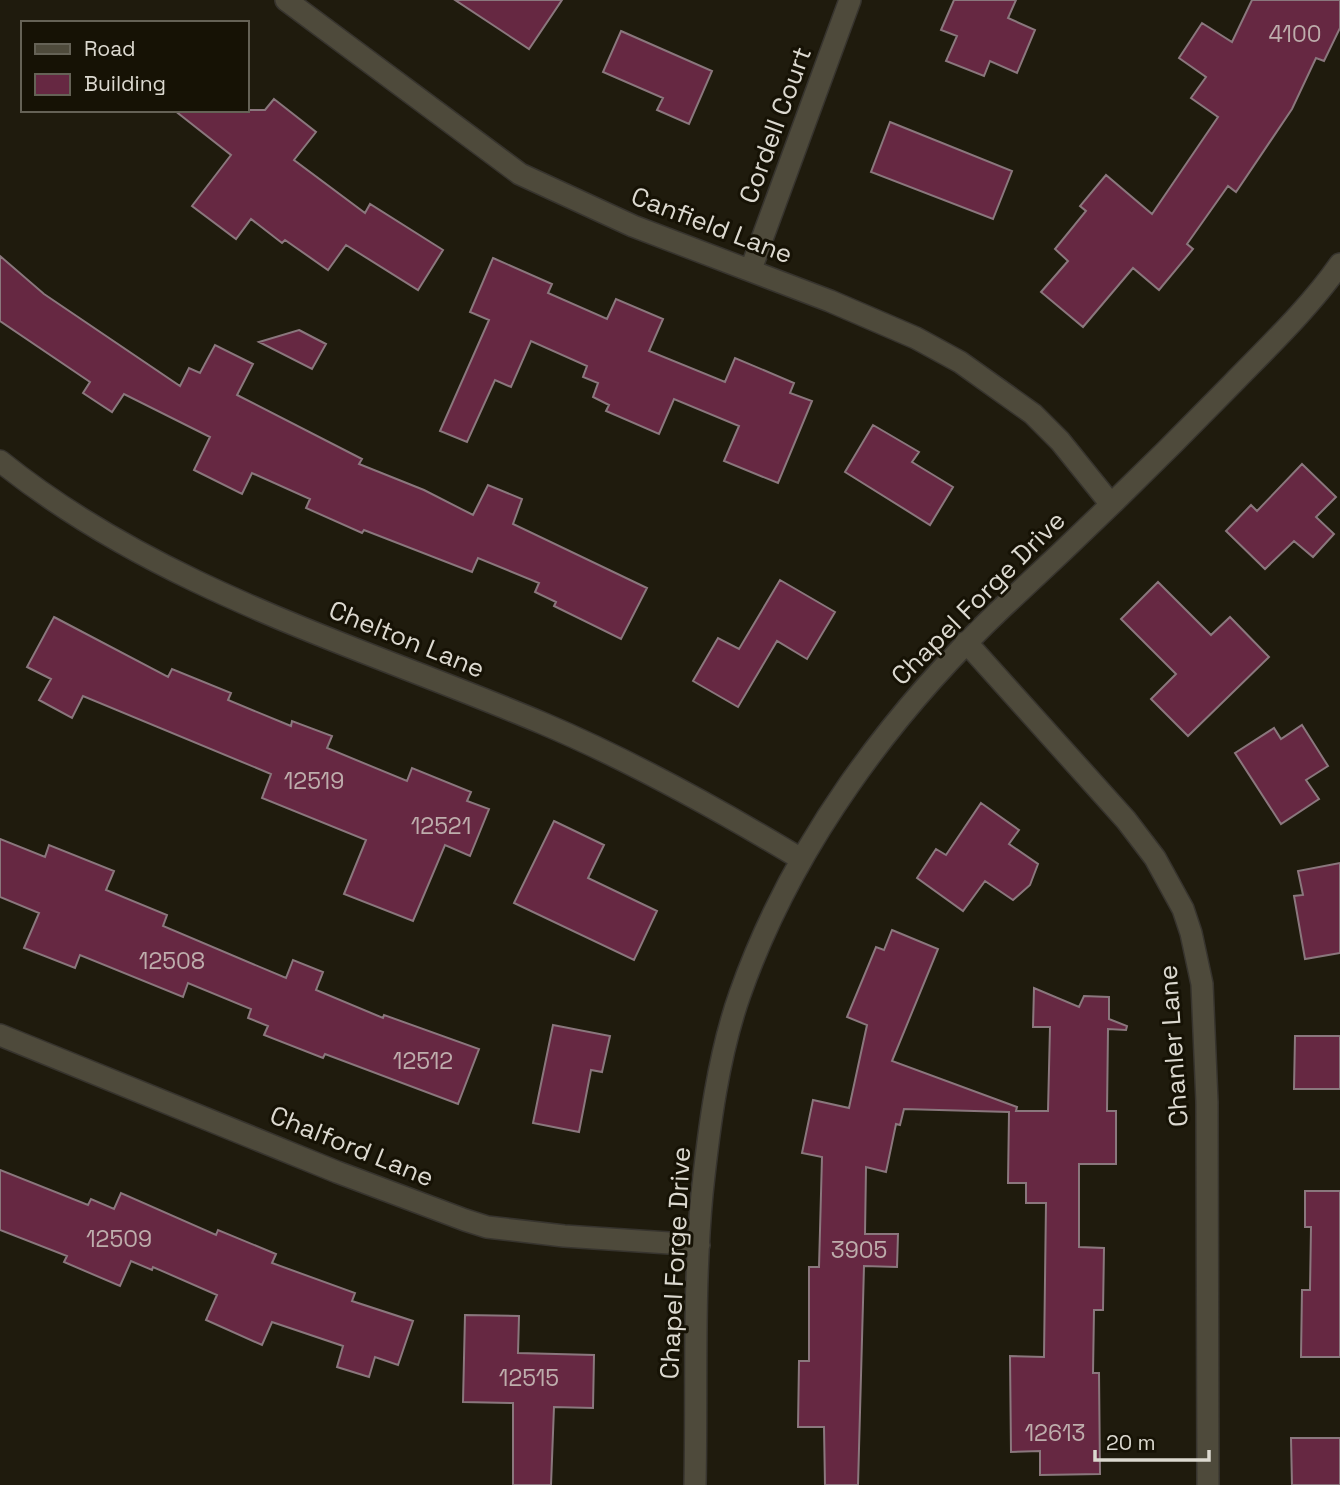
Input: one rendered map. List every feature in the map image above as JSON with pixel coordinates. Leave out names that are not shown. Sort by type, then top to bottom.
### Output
[{"type":"street","name":"Canfield Lane","points":[[286,0],[520,174],[633,226],[751,269],[916,338],[960,362],[1032,414],[1060,441],[1110,503]]},
{"type":"street","name":"Cordell Court","points":[[751,269],[850,0]]},
{"type":"street","name":"Chapel Forge Drive","points":[[695,1485],[699,1245],[709,1139],[739,996],[760,942],[801,859],[899,719],[966,642],[1281,333],[1340,264]]},
{"type":"street","name":"Chelton Lane","points":[[0,461],[77,518],[191,580],[544,724],[727,816],[801,859]]},
{"type":"street","name":"Chanler Lane","points":[[966,642],[1072,759],[1155,858],[1183,909],[1191,933],[1202,984],[1207,1102],[1208,1485]]},
{"type":"street","name":"Chalford Lane","points":[[0,1035],[337,1172],[487,1227],[564,1236],[699,1245]]},
{"type":"building","points":[[455,0],[562,0],[529,49]]},
{"type":"building","points":[[954,0],[1016,0],[1008,18],[1035,30],[1017,73],[990,61],[984,76],[946,61],[957,36],[941,30]]},
{"type":"building","points":[[1252,0],[1340,0],[1340,28],[1324,61],[1316,58],[1292,109],[1236,192],[1228,186],[1187,244],[1193,249],[1159,290],[1133,268],[1083,327],[1041,292],[1068,261],[1055,249],[1086,211],[1080,206],[1106,175],[1152,214],[1218,117],[1191,98],[1206,77],[1179,58],[1202,23],[1232,42]]},
{"type":"building","points":[[621,31],[712,71],[689,124],[657,110],[663,98],[603,72]]},
{"type":"building","points":[[274,99],[316,132],[294,160],[365,213],[370,204],[443,250],[418,290],[346,245],[328,270],[285,240],[282,243],[251,219],[236,239],[192,206],[231,155],[177,112],[265,110]]},
{"type":"building","points":[[890,122],[1012,171],[993,219],[871,172]]},
{"type":"building","points":[[0,256],[44,294],[180,386],[189,368],[200,373],[215,345],[253,364],[237,395],[362,459],[359,464],[424,490],[473,515],[488,485],[522,499],[513,524],[647,588],[621,639],[554,606],[556,602],[535,592],[539,583],[478,558],[472,572],[364,530],[362,533],[306,508],[310,499],[252,473],[242,494],[194,470],[210,437],[124,394],[112,412],[83,393],[90,382],[0,321]]},
{"type":"building","points":[[493,258],[552,284],[548,293],[607,319],[616,299],[663,319],[649,351],[725,382],[735,358],[794,383],[790,393],[812,401],[778,483],[724,461],[739,426],[674,399],[659,434],[606,411],[609,405],[593,397],[598,383],[583,377],[587,366],[531,341],[511,387],[495,380],[467,442],[440,431],[489,320],[470,312]]},
{"type":"building","points":[[299,330],[326,344],[312,369],[259,342]]},
{"type":"building","points":[[873,425],[919,452],[912,462],[953,487],[930,525],[845,472]]},
{"type":"building","points":[[1302,464],[1336,497],[1316,517],[1334,534],[1313,557],[1294,541],[1265,569],[1226,531],[1251,505],[1257,511]]},
{"type":"building","points":[[780,580],[835,612],[807,659],[777,641],[738,707],[693,681],[718,638],[739,649]]},
{"type":"building","points":[[1158,582],[1211,635],[1230,617],[1269,657],[1188,736],[1151,699],[1176,674],[1121,619]]},
{"type":"building","points":[[54,617],[168,677],[172,669],[231,693],[228,700],[291,726],[292,721],[332,736],[327,748],[407,781],[412,768],[471,792],[467,801],[489,809],[470,856],[445,845],[413,921],[344,894],[366,840],[262,798],[271,774],[83,696],[72,718],[39,700],[51,679],[27,667]]},
{"type":"building","points":[[1302,725],[1328,766],[1306,780],[1319,799],[1281,824],[1235,753],[1274,728],[1281,739]]},
{"type":"building","points":[[981,803],[1019,830],[1009,844],[1038,864],[1030,885],[1013,900],[985,881],[963,911],[917,878],[936,849],[946,855]]},
{"type":"building","points":[[554,821],[604,845],[588,878],[657,911],[634,960],[514,903]]},
{"type":"building","points":[[0,839],[45,857],[49,845],[114,871],[106,890],[167,915],[163,926],[286,978],[293,960],[323,972],[316,990],[383,1018],[384,1015],[479,1049],[458,1104],[325,1054],[323,1058],[264,1035],[268,1026],[248,1018],[251,1009],[188,983],[183,997],[80,955],[75,968],[24,948],[39,913],[0,897]]},
{"type":"building","points":[[1340,863],[1340,953],[1305,959],[1294,896],[1303,895],[1298,871]]},
{"type":"building","points":[[892,930],[938,949],[892,1061],[1017,1107],[1016,1111],[1048,1111],[1050,1027],[1033,1027],[1034,988],[1079,1007],[1084,996],[1109,997],[1109,1019],[1127,1026],[1126,1030],[1108,1029],[1107,1111],[1116,1111],[1116,1164],[1079,1164],[1079,1247],[1104,1248],[1103,1310],[1094,1310],[1093,1373],[1099,1373],[1100,1474],[1040,1475],[1040,1451],[1011,1452],[1010,1356],[1044,1357],[1046,1203],[1026,1203],[1026,1183],[1008,1183],[1009,1112],[904,1109],[900,1125],[896,1124],[886,1172],[866,1167],[865,1234],[898,1234],[897,1267],[864,1266],[858,1485],[825,1485],[824,1427],[798,1427],[799,1361],[809,1361],[809,1267],[819,1267],[822,1157],[802,1153],[813,1100],[849,1108],[867,1025],[847,1017],[876,947],[884,950]]},
{"type":"building","points":[[553,1025],[610,1036],[602,1072],[591,1070],[579,1132],[533,1123]]},
{"type":"building","points":[[1295,1036],[1340,1036],[1340,1089],[1294,1089]]},
{"type":"building","points":[[0,1170],[88,1205],[91,1199],[114,1209],[121,1193],[216,1235],[218,1230],[276,1254],[272,1263],[355,1293],[352,1301],[413,1321],[398,1365],[375,1357],[369,1377],[337,1367],[343,1346],[272,1322],[262,1345],[206,1320],[217,1295],[153,1267],[152,1270],[131,1261],[120,1286],[64,1262],[67,1256],[0,1230]]},
{"type":"building","points":[[1305,1191],[1340,1191],[1340,1357],[1301,1357],[1302,1290],[1310,1290],[1311,1227],[1305,1227]]},
{"type":"building","points":[[465,1315],[519,1316],[518,1353],[594,1355],[593,1408],[554,1407],[551,1485],[513,1485],[513,1403],[463,1402]]},
{"type":"building","points":[[1291,1438],[1340,1438],[1340,1485],[1292,1485]]}]
